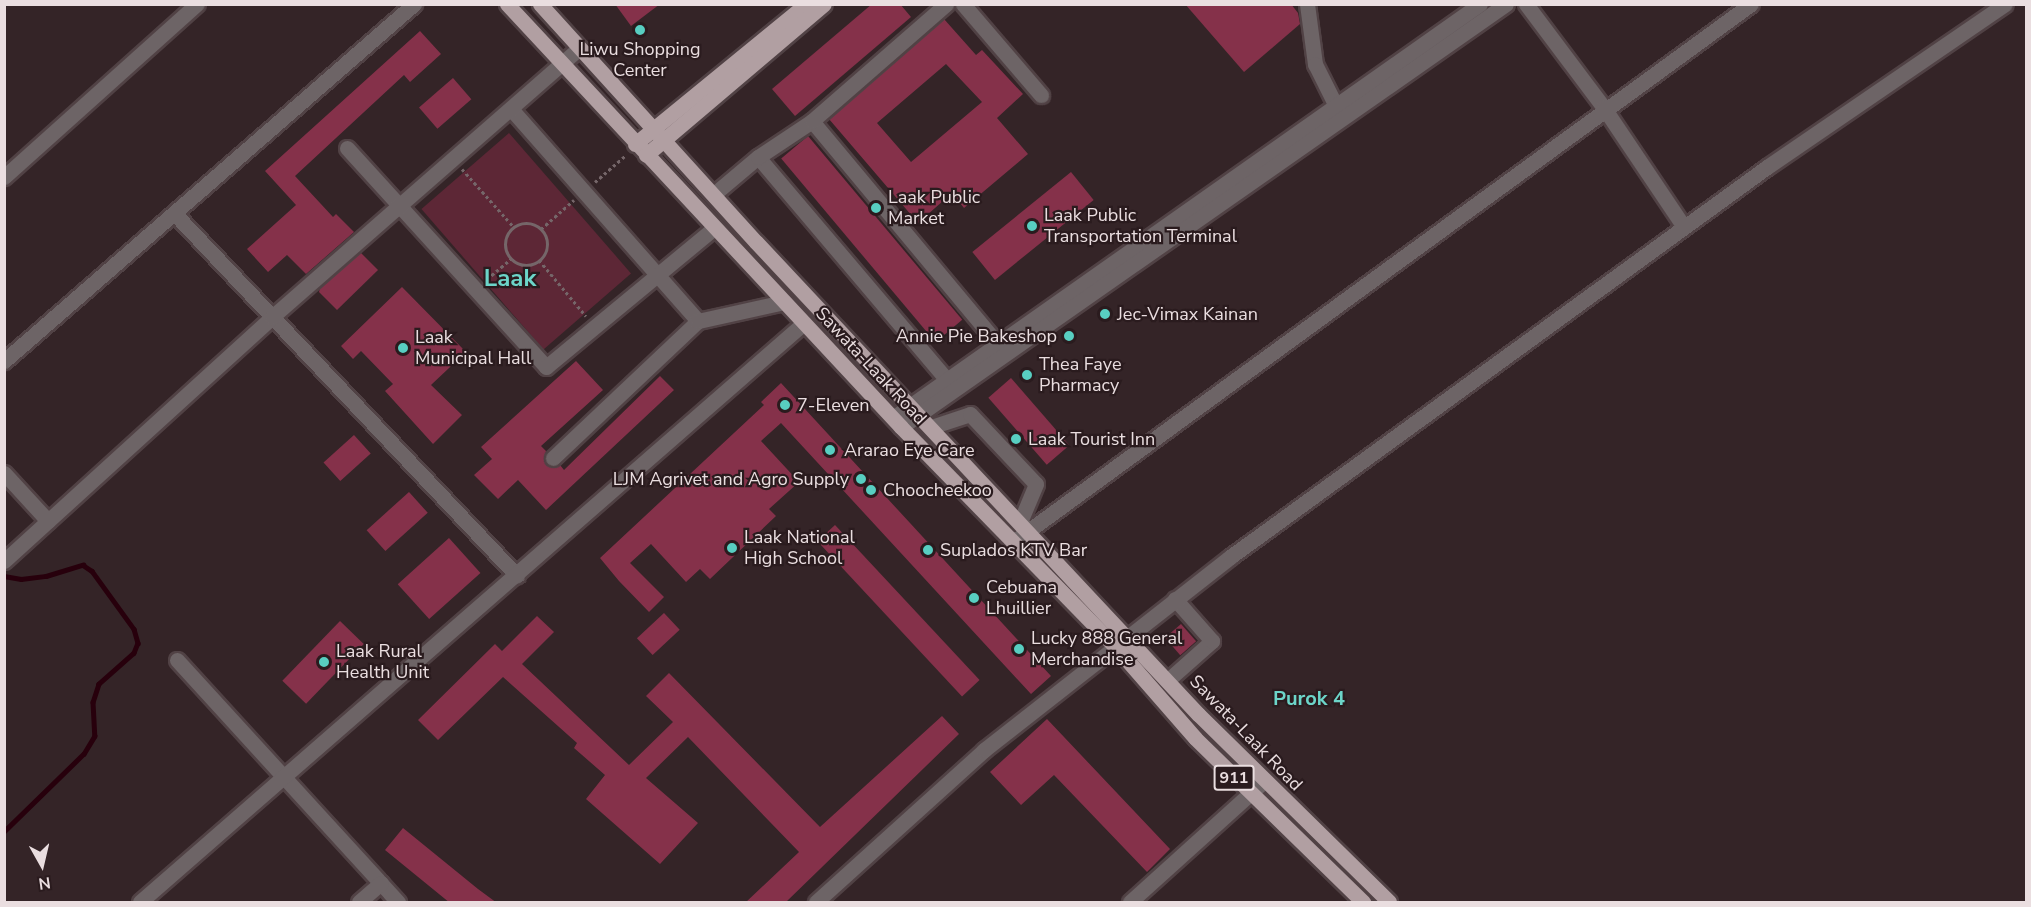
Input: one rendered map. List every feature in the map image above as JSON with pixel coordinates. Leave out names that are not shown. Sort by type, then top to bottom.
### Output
[{"type":"main road","name":"Sawata-Laak Road","points":[[507,4],[713,229],[1012,543],[1114,645],[1250,794],[1363,903]]},
{"type":"main road","name":"Sawata-Laak Road","points":[[540,4],[915,410],[1128,634],[1168,680],[1264,781],[1389,903]]},
{"type":"main road","points":[[640,150],[803,9],[824,4]]},
{"type":"street","points":[[4,177],[197,4]]},
{"type":"street","points":[[4,361],[414,4]]},
{"type":"street","points":[[714,194],[758,157],[812,121],[946,4]]},
{"type":"street","points":[[963,4],[1041,94]]},
{"type":"street","points":[[1307,4],[1315,64],[1336,106]]},
{"type":"street","points":[[1001,348],[1480,4]]},
{"type":"street","points":[[897,423],[950,383],[1506,4]]},
{"type":"street","points":[[1526,4],[1604,108],[1684,227]]},
{"type":"street","points":[[1012,543],[1024,526],[1751,4]]},
{"type":"street","points":[[816,903],[984,750],[1128,634],[1684,227],[2005,4]]},
{"type":"street","points":[[4,561],[272,317],[512,110],[579,48]]},
{"type":"street","points":[[512,110],[698,321]]},
{"type":"street","points":[[812,121],[1001,348]]},
{"type":"street","points":[[347,148],[477,288],[546,367],[713,229]]},
{"type":"street","points":[[758,157],[950,383]]},
{"type":"street","points":[[174,213],[517,576]]},
{"type":"street","points":[[553,458],[698,321],[784,302]]},
{"type":"street","points":[[140,903],[804,323]]},
{"type":"street","points":[[931,427],[970,414],[1036,484],[1024,526]]},
{"type":"street","points":[[4,473],[48,521]]},
{"type":"street","points":[[1168,680],[1212,641],[1175,599]]},
{"type":"street","points":[[177,660],[286,777],[398,903]]},
{"type":"street","points":[[1131,903],[1264,781]]},
{"type":"street","points":[[359,903],[381,883]]},
{"type":"path","points":[[453,159],[513,226]]},
{"type":"path","points":[[513,226],[531,223],[542,229],[547,242],[539,261]]},
{"type":"path","points":[[513,226],[504,243],[511,259],[526,265],[539,261]]},
{"type":"path","points":[[477,288],[511,259]]},
{"type":"path","points":[[539,261],[595,326]]},
{"type":"shaded area","points":[[509,133],[631,273],[543,349],[421,209]]},
{"type":"building","points":[[615,4],[660,4],[631,26]]},
{"type":"building","points":[[872,4],[900,4],[911,17],[795,116],[772,89]]},
{"type":"building","points":[[1185,4],[1291,4],[1298,13],[1300,24],[1244,72]]},
{"type":"building","points":[[944,19],[976,55],[982,50],[1023,94],[997,118],[1028,154],[964,208],[952,193],[918,223],[829,119]],"holes":[[[946,64],[982,102],[911,162],[877,123]]]},
{"type":"building","points":[[420,31],[441,54],[410,82],[404,75],[295,176],[333,217],[336,214],[354,232],[306,274],[287,255],[268,272],[247,249],[296,205],[265,171]]},
{"type":"building","points":[[453,78],[471,99],[437,129],[419,108]]},
{"type":"building","points":[[808,136],[962,320],[935,342],[781,158]]},
{"type":"building","name":"Laak Public Transportation Terminal","points":[[1071,172],[1094,200],[995,280],[972,252]]},
{"type":"building","points":[[360,252],[378,270],[337,310],[319,292],[320,288]]},
{"type":"building","name":"Laak Municipal Hall","points":[[402,287],[466,352],[431,385],[462,415],[433,444],[385,391],[393,384],[361,351],[353,359],[341,346]]},
{"type":"building","points":[[576,361],[603,390],[541,446],[546,451],[544,461],[550,467],[560,465],[564,470],[660,376],[674,390],[546,510],[518,480],[498,499],[474,475],[492,459],[481,447]]},
{"type":"building","points":[[1011,378],[1069,445],[1047,465],[988,398]]},
{"type":"building","points":[[781,383],[1051,676],[1031,694],[781,423],[761,441],[799,482],[769,509],[776,516],[710,579],[700,569],[686,582],[651,544],[630,563],[664,597],[649,612],[600,558],[764,405],[761,402]]},
{"type":"building","points":[[354,435],[371,454],[340,481],[324,462]]},
{"type":"building","points":[[409,492],[428,513],[385,551],[367,530]]},
{"type":"building","points":[[835,525],[980,680],[962,696],[817,541]]},
{"type":"building","points":[[449,538],[480,573],[429,619],[398,584]]},
{"type":"building","points":[[664,613],[680,630],[653,655],[637,638]]},
{"type":"building","points":[[537,616],[554,632],[522,664],[629,765],[673,722],[646,696],[669,673],[820,827],[942,716],[959,734],[785,903],[745,903],[799,852],[688,737],[646,778],[698,823],[660,864],[586,799],[605,775],[574,748],[577,743],[503,677],[438,740],[418,720],[495,644],[502,651]]},
{"type":"building","name":"Laak Rural Health Unit","points":[[340,621],[364,644],[306,704],[282,681]]},
{"type":"building","points":[[1181,624],[1196,641],[1180,655],[1165,638]]},
{"type":"building","points":[[1047,719],[1170,849],[1147,872],[1054,775],[1021,805],[990,772]]},
{"type":"building","points":[[403,828],[497,903],[450,903],[385,850]]},
{"type":"waterway","points":[[4,576],[21,579],[46,576],[83,565],[92,571],[134,629],[138,643],[134,653],[99,684],[93,702],[95,736],[84,754],[4,832]]},
{"type":"place","name":"Liwu Shopping Center","points":[[640,30]]},
{"type":"place","name":"Laak Public Market","points":[[876,208]]},
{"type":"place","name":"Laak Public Transportation Terminal","points":[[1032,226]]},
{"type":"place","name":"Jec-Vimax Kainan","points":[[1105,314]]},
{"type":"place","name":"Annie Pie Bakeshop","points":[[1069,336]]},
{"type":"place","name":"Laak Municipal Hall","points":[[403,348]]},
{"type":"place","name":"Thea Faye Pharmacy","points":[[1027,375]]},
{"type":"place","name":"7-Eleven","points":[[785,405]]},
{"type":"place","name":"Laak Tourist Inn","points":[[1016,439]]},
{"type":"place","name":"Ararao Eye Care","points":[[830,450]]},
{"type":"place","name":"LJM Agrivet and Agro Supply","points":[[861,479]]},
{"type":"place","name":"Choocheekoo","points":[[871,490]]},
{"type":"place","name":"Laak National High School","points":[[732,548]]},
{"type":"place","name":"Suplados KTV Bar","points":[[928,550]]},
{"type":"place","name":"Cebuana Lhuillier","points":[[974,598]]},
{"type":"place","name":"Lucky 888 General Merchandise","points":[[1019,649]]},
{"type":"place","name":"Laak Rural Health Unit","points":[[324,662]]},
{"type":"district","name":"Laak","points":[[510,279]]},
{"type":"district","name":"Purok 4","points":[[1309,698]]}]
